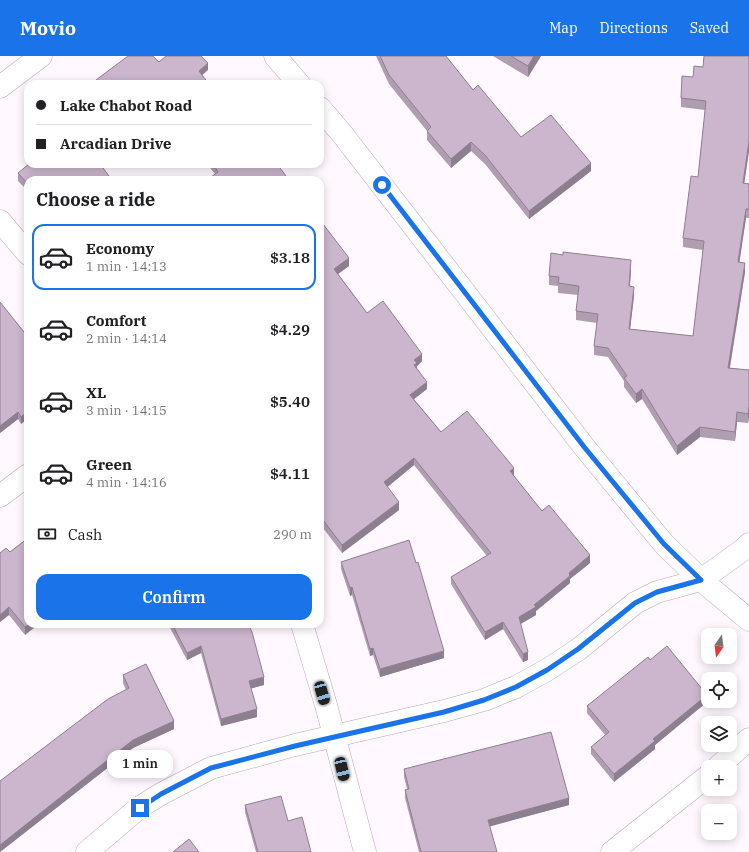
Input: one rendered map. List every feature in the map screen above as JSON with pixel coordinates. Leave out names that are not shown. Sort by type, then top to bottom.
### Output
[{"type":"street","points":[[0,87],[41,56]]},
{"type":"street","points":[[275,56],[296,80]]},
{"type":"street","points":[[324,113],[348,141],[585,448],[664,544],[701,580],[749,620]]},
{"type":"street","points":[[0,221],[24,249]]},
{"type":"street","points":[[0,496],[24,478]]},
{"type":"street","points":[[87,852],[140,808],[161,794],[211,768],[334,736],[444,712],[484,700],[516,687],[547,670],[578,649],[635,603],[657,592],[701,580],[749,544]]},
{"type":"street","points":[[303,628],[365,852]]},
{"type":"street","points":[[725,760],[749,738]]},
{"type":"street","points":[[612,852],[701,782]]},
{"type":"building","points":[[128,56],[153,56],[159,62],[166,56],[201,56],[208,63],[199,71],[206,80],[96,80]]},
{"type":"building","points":[[380,56],[446,56],[473,90],[478,85],[521,137],[551,115],[591,163],[529,211],[485,155],[471,142],[451,159],[427,131],[431,127],[389,75]]},
{"type":"building","points":[[511,56],[534,56],[528,66]]},
{"type":"building","points":[[704,56],[749,56],[749,141],[743,183],[749,184],[749,209],[746,209],[738,262],[745,263],[728,368],[749,370],[749,407],[748,414],[737,412],[735,432],[700,427],[677,446],[642,389],[636,394],[624,378],[627,376],[608,348],[594,346],[598,314],[576,311],[579,286],[558,283],[559,277],[549,276],[551,253],[563,255],[563,252],[631,260],[629,286],[634,287],[629,329],[693,336],[704,241],[683,238],[691,176],[698,177],[706,101],[681,98],[682,76],[693,77],[694,66],[703,67]]},
{"type":"building","points":[[24,168],[103,168],[109,176],[24,176],[24,180],[18,173]]},
{"type":"building","points":[[216,168],[280,168],[286,176],[212,176],[218,172]]},
{"type":"building","points":[[324,225],[349,258],[334,269],[367,313],[383,301],[422,354],[414,360],[417,363],[414,365],[427,382],[410,395],[441,432],[467,411],[514,468],[510,471],[542,511],[549,505],[590,555],[569,573],[570,576],[534,605],[536,607],[519,617],[528,652],[523,654],[503,622],[485,632],[451,577],[491,553],[414,458],[384,482],[399,502],[342,545],[324,521]]},
{"type":"building","points":[[0,302],[24,332],[24,414],[21,417],[18,412],[0,426]]},
{"type":"building","points":[[409,540],[416,563],[418,562],[444,651],[380,669],[373,648],[370,649],[352,587],[350,588],[341,562]]},
{"type":"building","points":[[24,541],[24,626],[9,607],[0,615],[0,553],[6,548],[10,552]]},
{"type":"building","points":[[174,628],[250,628],[264,677],[249,681],[257,709],[221,719],[201,646],[187,653]]},
{"type":"building","points":[[667,646],[701,688],[701,700],[653,739],[655,741],[614,774],[591,747],[609,732],[587,706],[648,657],[650,660]]},
{"type":"building","points":[[146,664],[174,721],[133,740],[0,845],[0,781],[108,699],[129,688],[123,675]]},
{"type":"building","points":[[551,732],[569,798],[488,820],[497,852],[421,852],[405,790],[409,789],[404,769]]},
{"type":"building","points":[[281,796],[288,821],[302,817],[311,852],[258,852],[245,805]]},
{"type":"building","points":[[189,839],[199,852],[173,852]]},
{"type":"route","points":[[140,808],[161,794],[211,768],[334,736],[444,712],[484,700],[516,687],[547,670],[578,649],[635,603],[657,592],[701,580],[664,544],[585,448],[382,185]]}]
